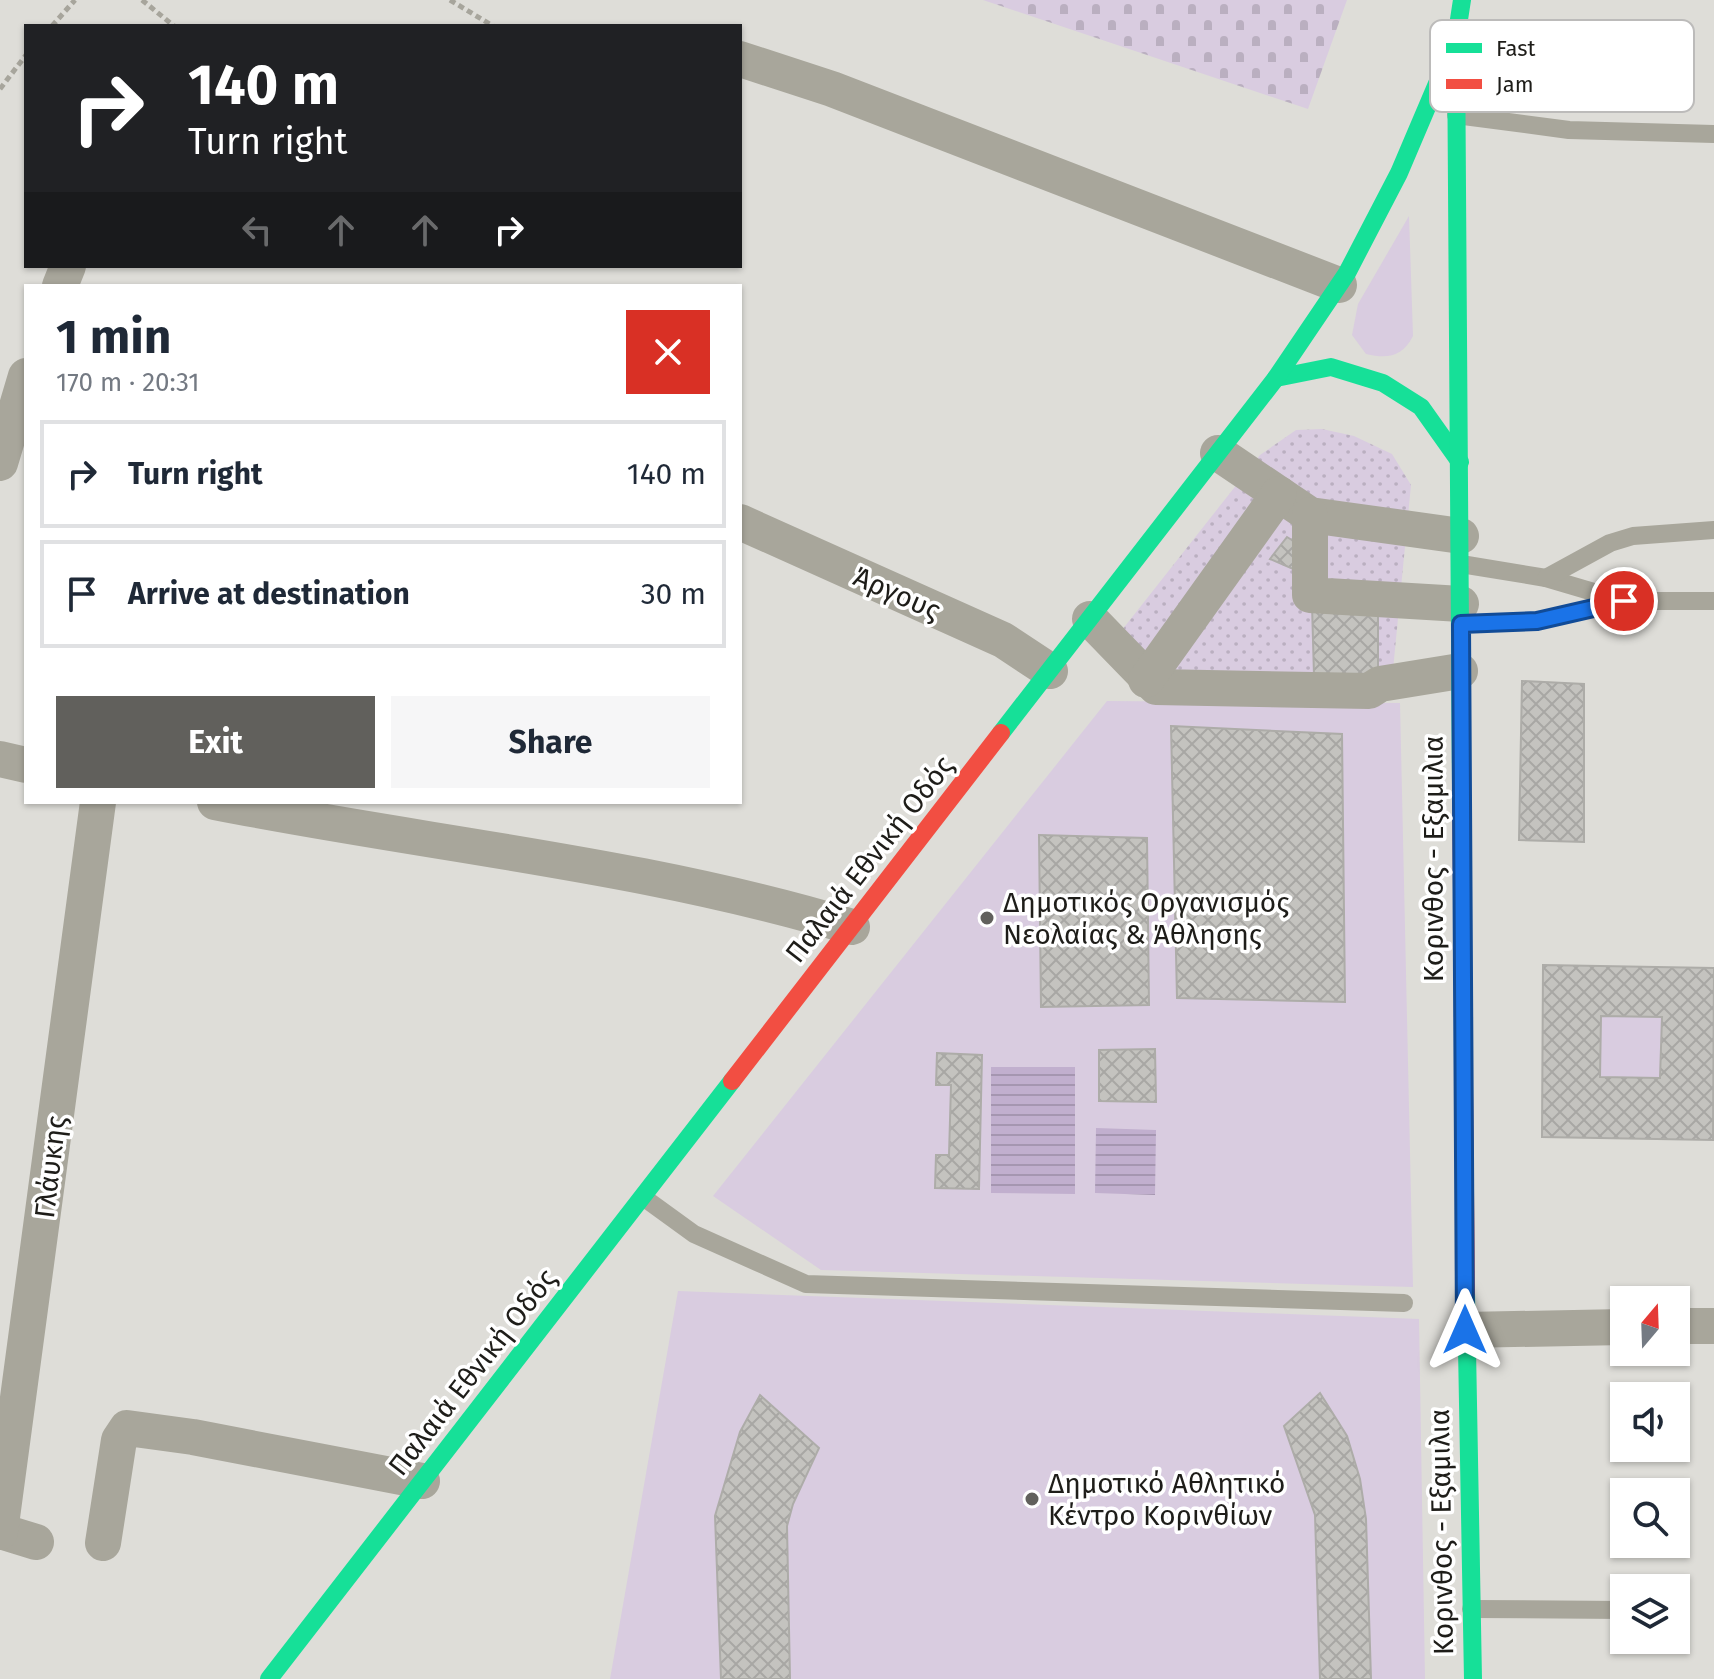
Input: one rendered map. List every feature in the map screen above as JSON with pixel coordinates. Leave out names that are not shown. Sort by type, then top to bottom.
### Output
[{"type":"main road","points":[[1459,20],[1462,0]]},
{"type":"main road","name":"Παλαιά Εθνική Οδός","points":[[269,1679],[1276,378],[1339,285],[1399,173],[1430,100]]},
{"type":"main road","name":"Κορινθος - Εξαμιλια","points":[[1456,115],[1465,1330],[1473,1679]]},
{"type":"main road","points":[[1276,378],[1331,367],[1383,383],[1421,407],[1460,462]]},
{"type":"street","points":[[742,60],[832,89],[1339,285]]},
{"type":"street","points":[[0,463],[24,383]]},
{"type":"street","points":[[1218,453],[1310,515],[1461,550]]},
{"type":"street","points":[[1144,678],[1279,494]]},
{"type":"street","points":[[1310,515],[1310,595],[1461,614]]},
{"type":"street","name":"Άργους","points":[[742,523],[1003,640],[1050,671]]},
{"type":"street","points":[[1090,619],[1156,687],[1369,691],[1380,684],[1460,671]]},
{"type":"street","points":[[0,759],[24,765]]},
{"type":"street","name":"Γλάυκης","points":[[0,1532],[98,804]]},
{"type":"street","points":[[238,804],[351,814],[553,859],[766,901],[852,927]]},
{"type":"street","points":[[1690,1326],[1714,1326]]},
{"type":"street","points":[[1465,1330],[1610,1327]]},
{"type":"street","points":[[103,1543],[119,1440],[127,1428],[193,1437],[422,1481]]},
{"type":"street","points":[[0,1532],[36,1542]]},
{"type":"lane","points":[[1456,115],[1569,130],[1714,134]]},
{"type":"lane","points":[[1546,578],[1610,543],[1633,536],[1714,530]]},
{"type":"lane","points":[[1461,550],[1624,601]]},
{"type":"lane","points":[[1461,614],[1537,621],[1624,601],[1714,601]]},
{"type":"lane","points":[[643,1197],[694,1234],[806,1284],[1404,1303]]},
{"type":"lane","points":[[1471,1609],[1610,1610]]},
{"type":"path","points":[[54,24],[75,0]]},
{"type":"path","points":[[142,0],[172,24]]},
{"type":"path","points":[[450,0],[490,24]]},
{"type":"path","points":[[0,89],[24,58]]},
{"type":"green space","points":[[983,0],[1347,0],[1308,109]]},
{"type":"green space","points":[[1409,216],[1413,336],[1394,355],[1366,354],[1352,335],[1358,304]]},
{"type":"green space","points":[[1322,429],[1354,436],[1392,454],[1411,485],[1392,680],[1172,678],[1122,630],[1260,455],[1296,430]]},
{"type":"green space","name":"Δημοτικός Οργανισμός Νεολαίας & Άθλησης","points":[[1107,701],[1400,703],[1413,1287],[821,1270],[713,1196]],"holes":[[[1171,727],[1342,734],[1344,1002],[1177,998]],[[1147,838],[1149,1005],[1041,1007]],[[1155,1049],[1155,1101],[1099,1101],[1099,1050]],[[937,1054],[982,1056],[979,1189],[935,1188],[936,1155],[949,1155],[951,1085],[936,1084]]]},
{"type":"green space","points":[[1601,1016],[1662,1017],[1660,1078],[1600,1077]]},
{"type":"green space","name":"Δημοτικό Αθλητικό Κέντρο Κορινθίων","points":[[678,1291],[1419,1319],[1425,1679],[610,1679]]},
{"type":"shaded area","points":[[991,1067],[1075,1067],[1075,1194],[991,1193]]},
{"type":"shaded area","points":[[1096,1128],[1156,1130],[1155,1195],[1095,1193]]},
{"type":"building","points":[[1287,537],[1300,545],[1300,572],[1270,559]]},
{"type":"building","points":[[1312,605],[1378,606],[1378,677],[1314,675]]},
{"type":"building","points":[[1522,681],[1584,684],[1584,842],[1519,840]]},
{"type":"building","points":[[1171,726],[1342,734],[1345,1002],[1177,998]]},
{"type":"building","points":[[1039,835],[1147,838],[1149,1005],[1041,1007]]},
{"type":"building","points":[[1543,965],[1714,968],[1713,1140],[1542,1137]],"holes":[[[1601,1016],[1662,1017],[1660,1078],[1600,1077]]]},
{"type":"building","points":[[1155,1049],[1156,1102],[1099,1101],[1099,1050]]},
{"type":"building","points":[[937,1053],[982,1055],[979,1189],[935,1188],[936,1155],[949,1155],[951,1085],[936,1085]]},
{"type":"building","points":[[1320,1393],[1347,1436],[1360,1479],[1366,1519],[1371,1679],[1320,1679],[1315,1515],[1284,1426]]},
{"type":"building","points":[[760,1395],[819,1448],[793,1504],[787,1526],[790,1679],[721,1679],[715,1516],[740,1432]]},
{"type":"traffic: fast","points":[[1459,20],[1462,0]]},
{"type":"traffic: fast","points":[[1001,733],[1276,378],[1347,273],[1399,173],[1430,100]]},
{"type":"traffic: fast","points":[[1456,112],[1461,785]]},
{"type":"traffic: fast","points":[[1276,378],[1331,367],[1383,383],[1421,407],[1460,462]]},
{"type":"traffic: fast","points":[[269,1679],[732,1081]]},
{"type":"traffic: fast","points":[[1466,1293],[1473,1679]]},
{"type":"traffic: jam","points":[[732,1081],[1001,733]]},
{"type":"traffic: jam","points":[[1461,785],[1466,1293]]},
{"type":"place","name":"Δημοτικός Οργανισμός Νεολαίας & Άθλησης","points":[[987,918]]},
{"type":"place","name":"Δημοτικό Αθλητικό Κέντρο Κορινθίων","points":[[1032,1499]]},
{"type":"route","points":[[1465,1330],[1461,624],[1537,621],[1624,601]]}]
